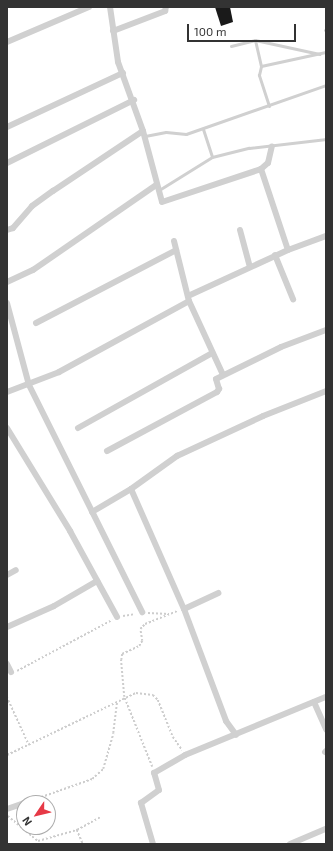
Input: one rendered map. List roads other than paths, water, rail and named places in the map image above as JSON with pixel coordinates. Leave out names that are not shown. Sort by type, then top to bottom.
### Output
[{"type":"street","points":[[7,42],[89,7]]},
{"type":"street","points":[[110,7],[113,31],[123,73],[134,100],[144,133],[157,188],[162,202],[261,169],[268,163],[272,146]]},
{"type":"street","points":[[113,31],[165,11],[166,7]]},
{"type":"street","points":[[7,127],[123,73]]},
{"type":"street","points":[[7,163],[134,100]]},
{"type":"street","points":[[7,230],[13,228],[32,206],[144,133]]},
{"type":"street","points":[[261,169],[288,250]]},
{"type":"street","points":[[7,282],[33,270],[157,188]]},
{"type":"street","points":[[240,230],[250,267]]},
{"type":"street","points":[[7,392],[59,372],[188,298],[250,267],[275,255],[326,236]]},
{"type":"street","points":[[174,241],[188,298],[212,353],[224,375]]},
{"type":"street","points":[[36,323],[176,250]]},
{"type":"street","points":[[275,255],[292,299]]},
{"type":"street","points":[[7,303],[28,385],[142,612]]},
{"type":"street","points":[[107,451],[217,392],[219,389],[216,379],[281,347],[326,330]]},
{"type":"street","points":[[78,428],[212,353]]},
{"type":"street","points":[[92,512],[131,489],[178,456],[263,416],[326,391]]},
{"type":"street","points":[[7,428],[31,465],[117,617]]},
{"type":"street","points":[[131,489],[184,609],[226,721],[236,735]]},
{"type":"street","points":[[7,575],[16,570]]},
{"type":"street","points":[[7,627],[54,606],[97,581]]},
{"type":"street","points":[[184,609],[218,593]]},
{"type":"street","points":[[7,664],[11,672]]},
{"type":"street","points":[[153,844],[141,803],[159,790],[154,773],[185,755],[326,697]]},
{"type":"street","points":[[314,702],[326,729]]},
{"type":"street","points":[[290,844],[326,829]]},
{"type":"lane","points":[[255,40],[261,66],[259,75],[268,106]]},
{"type":"lane","points":[[231,46],[255,40],[321,55]]},
{"type":"lane","points":[[261,66],[321,55],[326,52]]},
{"type":"lane","points":[[144,133],[166,132],[186,134],[326,85]]},
{"type":"lane","points":[[203,129],[212,157]]},
{"type":"lane","points":[[157,188],[212,157],[241,149],[326,139]]}]
